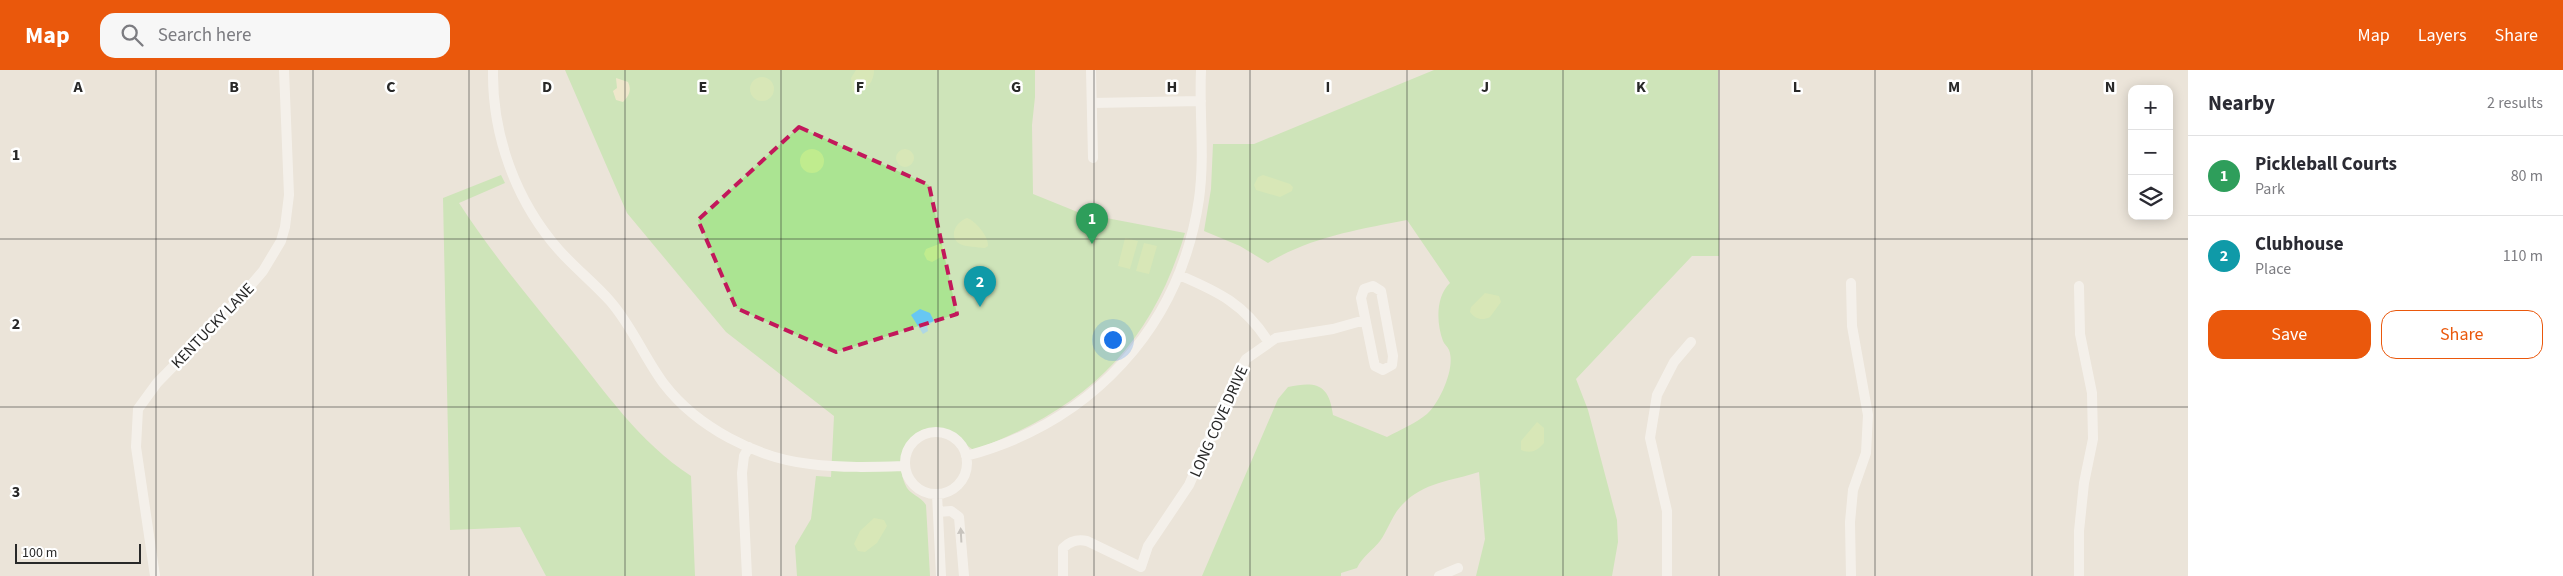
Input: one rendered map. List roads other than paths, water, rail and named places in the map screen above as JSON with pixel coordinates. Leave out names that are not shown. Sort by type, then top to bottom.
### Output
[{"type":"street","name":"KENTUCKY LANE","points":[[155,576],[136,447],[138,409],[157,383],[248,290],[273,256],[281,241],[285,228],[289,195],[284,70]]},
{"type":"street","points":[[493,70],[494,101],[503,146],[513,177],[538,222],[558,249],[618,311],[655,370],[675,397],[704,421],[775,458],[810,464],[904,466]]},
{"type":"street","points":[[1092,70],[1093,158]]},
{"type":"street","points":[[966,456],[1004,444],[1049,423],[1098,387],[1128,359],[1154,323],[1179,275],[1192,236],[1199,197],[1201,70]]},
{"type":"street","points":[[1092,103],[1201,101]]},
{"type":"street","points":[[1179,275],[1215,291],[1239,306],[1249,314],[1268,341]]},
{"type":"street","points":[[1851,283],[1852,326],[1868,415],[1866,453],[1853,490],[1850,522],[1851,576]]},
{"type":"street","points":[[1373,286],[1381,291],[1393,356],[1392,365],[1388,368],[1383,370],[1376,366],[1365,320],[1361,294],[1367,287],[1373,286]]},
{"type":"street","points":[[2079,286],[2080,334],[2092,393],[2093,439],[2084,483],[2079,531],[2079,576]]},
{"type":"street","name":"LONG COVE DRIVE","points":[[1063,576],[1063,548],[1073,541],[1080,539],[1087,541],[1139,572],[1148,546],[1189,485],[1241,366],[1253,352],[1268,341],[1284,336],[1333,329],[1365,320]]},
{"type":"street","points":[[1667,576],[1667,512],[1650,438],[1657,395],[1674,362],[1691,342]]},
{"type":"street","points":[[931,433],[946,434],[955,439],[966,456],[967,465],[960,482],[946,493],[927,493],[912,483],[904,466],[910,446],[916,438],[931,433]]},
{"type":"street","points":[[747,576],[742,473],[744,456],[749,446]]},
{"type":"street","points":[[937,494],[941,576]]},
{"type":"street","points":[[938,512],[951,511],[959,517],[964,576]]},
{"type":"street","points":[[1439,576],[1458,568]]},
{"type":"water","points":[[920,309],[930,313],[934,321],[927,326],[928,331],[923,334],[911,315]]},
{"type":"place","name":"Pickleball Courts","points":[[1092,244]]},
{"type":"place","name":"Clubhouse","points":[[980,307]]}]
